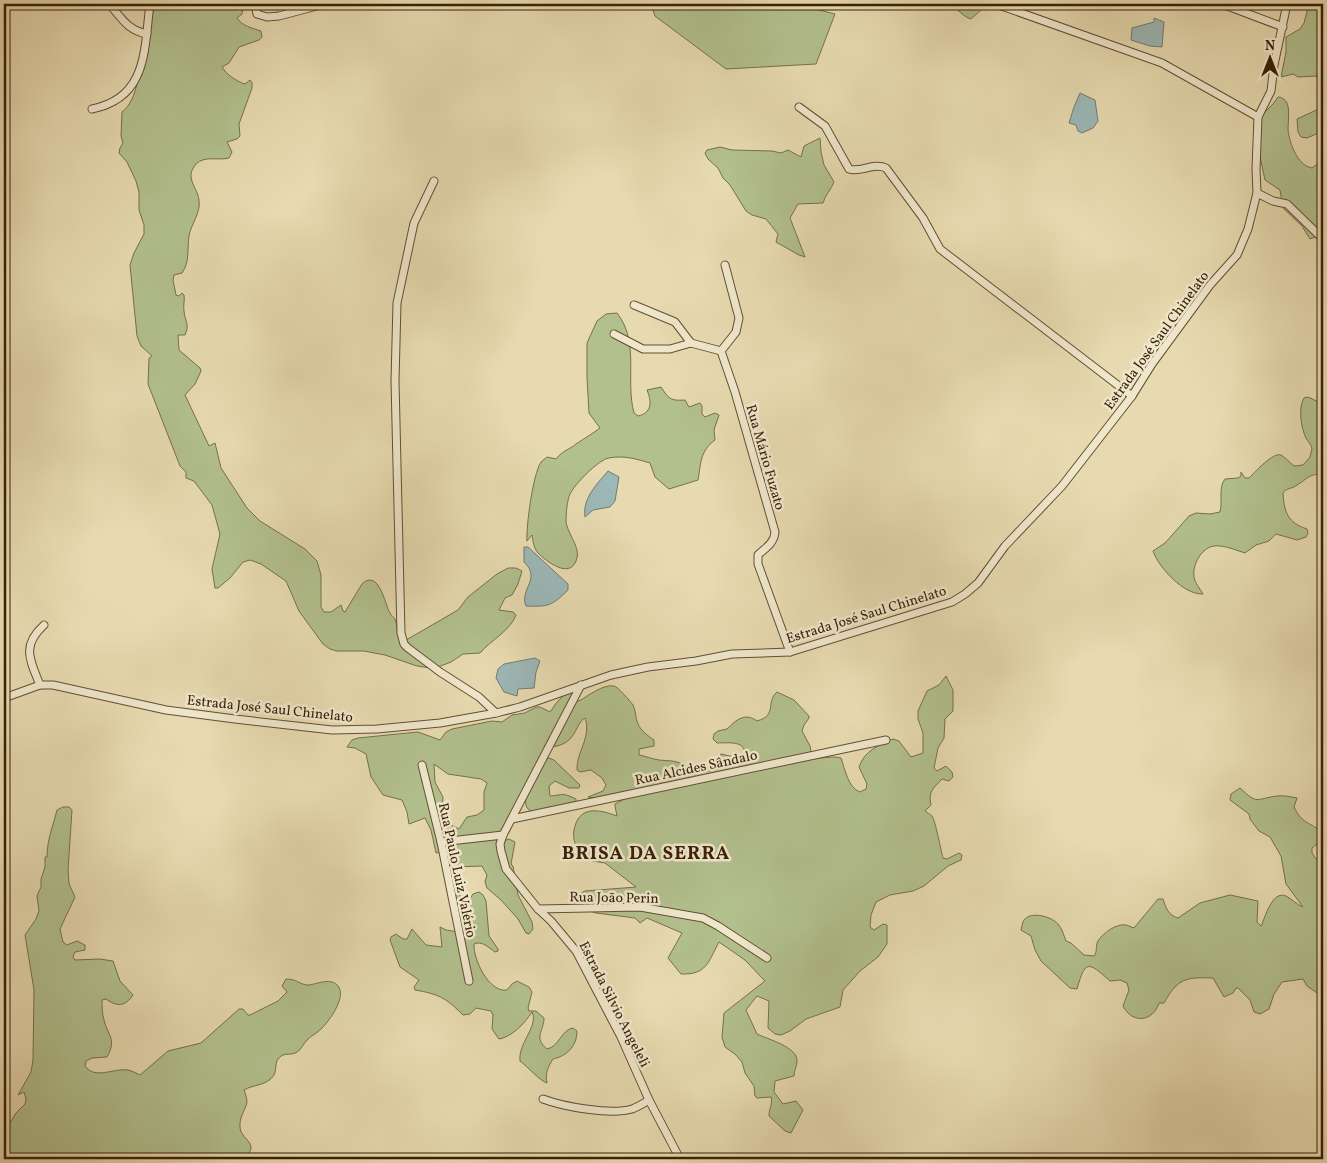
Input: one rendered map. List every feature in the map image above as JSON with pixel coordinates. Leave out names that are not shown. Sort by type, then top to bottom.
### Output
[{"type":"street","points":[[109,4],[126,26],[136,32],[147,34]]},
{"type":"street","points":[[92,109],[106,106],[124,95],[136,82],[143,62],[150,4]]},
{"type":"street","points":[[255,4],[257,14],[267,17],[279,16],[324,4]]},
{"type":"street","points":[[996,4],[1162,63],[1258,117]]},
{"type":"street","points":[[1222,4],[1283,27]]},
{"type":"street","name":"Estrada José Saul Chinelato","points":[[4,698],[40,685],[63,686],[166,710],[332,730],[377,729],[431,724],[520,707],[612,675],[648,667],[732,654],[790,652],[952,602],[978,583],[1005,546],[1062,486],[1132,396],[1152,364],[1210,285],[1237,255],[1248,229],[1257,194],[1258,117],[1271,91],[1274,65],[1287,4]]},
{"type":"street","points":[[799,107],[825,126],[849,169],[857,170],[878,166],[886,168],[923,218],[940,249],[1132,396]]},
{"type":"street","points":[[434,181],[414,224],[397,303],[395,381],[401,633],[402,639],[408,648],[440,672],[479,697],[496,713]]},
{"type":"street","points":[[1257,194],[1273,201],[1287,204],[1323,239]]},
{"type":"street","points":[[614,334],[644,349],[670,350],[691,343],[721,350],[736,332],[739,318],[725,265]]},
{"type":"street","points":[[634,305],[675,322],[691,343]]},
{"type":"street","name":"Rua Mário Fuzato","points":[[721,350],[775,532],[770,544],[758,555],[758,564],[790,652]]},
{"type":"street","points":[[40,685],[30,660],[28,649],[37,632],[44,625]]},
{"type":"street","name":"Estrada Silvio Angeleli","points":[[581,685],[503,835],[500,844],[501,851],[506,869],[538,909],[576,950],[621,1037],[680,1159]]},
{"type":"street","name":"Rua Alcides Sândalo","points":[[512,819],[886,740]]},
{"type":"street","name":"Rua Paulo Luiz Valério","points":[[422,765],[441,842],[469,981]]},
{"type":"street","points":[[441,842],[503,835]]},
{"type":"street","name":"Rua João Perin","points":[[538,909],[640,908],[704,918],[767,958]]},
{"type":"street","points":[[544,1099],[570,1107],[612,1110],[632,1109],[650,1100]]},
{"type":"green space","points":[[156,4],[244,4],[242,14],[237,18],[244,25],[261,31],[262,37],[259,40],[239,47],[229,63],[222,67],[238,81],[245,84],[250,80],[252,88],[239,124],[240,136],[227,142],[232,152],[229,158],[200,161],[193,169],[191,178],[198,195],[199,209],[189,236],[185,269],[182,273],[174,275],[173,280],[176,295],[179,296],[182,293],[184,295],[187,325],[185,335],[178,335],[179,350],[201,371],[195,384],[185,395],[209,446],[215,443],[221,468],[247,508],[260,521],[305,549],[317,561],[321,575],[321,607],[324,612],[331,612],[341,605],[345,612],[362,584],[368,580],[373,581],[377,584],[391,615],[395,619],[401,643],[458,610],[468,597],[497,574],[508,568],[516,568],[522,571],[512,595],[505,598],[499,610],[513,612],[516,615],[513,621],[505,631],[480,653],[463,654],[451,662],[430,668],[364,651],[337,651],[330,649],[323,644],[299,611],[286,581],[261,564],[250,560],[243,562],[230,578],[218,588],[215,588],[212,569],[220,534],[212,505],[194,481],[186,478],[186,472],[180,466],[148,384],[149,358],[152,356],[141,346],[137,336],[130,265],[144,234],[144,225],[139,210],[139,192],[136,181],[127,162],[119,153],[123,143],[121,136],[122,112],[128,106],[136,89],[144,36]]},
{"type":"green space","points":[[651,4],[796,4],[835,14],[816,64],[726,69],[655,16]]},
{"type":"green space","points":[[950,4],[975,4],[981,10],[971,19]]},
{"type":"green space","points":[[1309,4],[1323,4],[1323,107],[1317,76],[1298,77],[1293,74],[1281,77],[1286,52],[1286,37],[1300,29],[1304,23]]},
{"type":"green space","points":[[1278,97],[1283,98],[1288,106],[1289,136],[1298,158],[1302,163],[1312,168],[1323,160],[1323,234],[1310,239],[1302,226],[1283,208],[1280,190],[1265,180],[1259,152],[1261,116]]},
{"type":"green space","points":[[1323,107],[1323,131],[1307,138],[1301,137],[1298,132],[1297,119]]},
{"type":"green space","points":[[820,138],[824,165],[834,182],[823,203],[798,204],[790,218],[805,257],[776,242],[778,234],[766,219],[746,211],[718,168],[708,159],[705,153],[707,150],[720,147],[732,150],[781,153],[788,150],[801,157],[804,146]]},
{"type":"green space","points":[[617,313],[624,324],[628,336],[634,413],[638,416],[643,415],[650,406],[647,390],[661,387],[670,398],[685,400],[689,407],[700,403],[702,414],[705,417],[715,413],[719,415],[714,430],[715,440],[706,448],[698,480],[669,489],[655,477],[650,463],[630,458],[614,457],[605,459],[593,467],[572,490],[567,508],[566,521],[576,546],[576,561],[573,566],[568,568],[557,567],[538,553],[532,535],[527,541],[533,488],[538,468],[542,461],[547,457],[556,459],[600,428],[589,413],[587,343],[597,321],[606,314]]},
{"type":"green space","points":[[1308,397],[1323,404],[1323,477],[1313,475],[1283,493],[1288,516],[1295,524],[1307,529],[1306,537],[1297,540],[1276,534],[1269,541],[1256,545],[1245,553],[1223,546],[1210,547],[1200,555],[1194,568],[1196,584],[1203,594],[1188,590],[1180,585],[1166,572],[1153,551],[1165,543],[1189,516],[1196,513],[1210,514],[1220,512],[1221,490],[1225,479],[1238,478],[1241,476],[1241,472],[1245,478],[1249,478],[1264,463],[1273,456],[1278,455],[1283,456],[1294,466],[1303,465],[1310,457],[1312,448],[1304,434],[1301,418],[1302,402],[1304,398]]},
{"type":"green space","points":[[946,676],[953,690],[953,711],[945,719],[944,738],[938,748],[934,768],[937,771],[946,766],[952,772],[953,777],[949,781],[942,779],[934,788],[930,796],[931,805],[925,811],[933,818],[943,858],[947,859],[959,853],[962,855],[961,860],[948,866],[924,886],[913,891],[890,895],[876,902],[871,915],[870,927],[874,930],[883,924],[887,925],[887,944],[878,957],[860,971],[843,990],[840,1007],[806,1019],[781,1035],[775,1034],[768,1028],[769,1001],[757,996],[746,1010],[757,1034],[787,1048],[796,1056],[797,1063],[794,1076],[775,1081],[774,1092],[783,1104],[796,1101],[803,1110],[791,1133],[785,1131],[769,1116],[772,1102],[771,1097],[757,1098],[755,1096],[754,1086],[745,1073],[742,1062],[725,1047],[722,1037],[724,1013],[765,981],[745,960],[719,942],[702,970],[690,974],[681,974],[668,958],[682,933],[647,918],[640,923],[635,918],[596,913],[578,907],[574,903],[577,895],[585,891],[636,887],[605,863],[592,861],[589,856],[578,848],[574,841],[574,828],[582,815],[587,812],[598,811],[617,816],[615,804],[634,794],[596,798],[588,797],[603,791],[606,785],[602,778],[591,770],[580,772],[577,770],[587,731],[585,718],[568,741],[560,745],[547,747],[541,760],[549,758],[554,760],[580,785],[579,788],[569,788],[555,781],[549,786],[550,796],[565,795],[576,799],[576,802],[535,813],[528,809],[526,805],[525,791],[497,840],[498,843],[509,839],[515,842],[511,864],[513,866],[518,895],[532,922],[533,929],[529,934],[526,933],[518,919],[501,900],[487,888],[485,882],[487,875],[482,866],[455,867],[467,926],[469,922],[469,902],[473,894],[479,892],[486,901],[489,936],[498,951],[495,952],[480,943],[474,944],[474,950],[479,966],[488,981],[500,990],[507,990],[517,981],[529,987],[532,992],[528,1008],[529,1011],[536,1011],[544,1018],[540,1038],[547,1049],[551,1048],[569,1029],[573,1028],[577,1031],[577,1036],[570,1050],[553,1059],[548,1067],[547,1083],[520,1061],[522,1048],[533,1023],[532,1012],[518,1029],[499,1039],[492,1029],[493,1015],[491,1011],[476,1008],[470,1014],[463,1015],[452,1004],[442,998],[415,990],[414,987],[419,980],[400,967],[390,940],[396,934],[403,939],[407,939],[412,929],[426,945],[442,947],[440,927],[464,933],[442,852],[436,853],[431,830],[425,818],[409,824],[402,800],[383,795],[371,777],[366,754],[355,748],[347,747],[352,740],[418,732],[440,740],[446,732],[452,729],[492,721],[502,722],[512,715],[525,713],[536,707],[550,712],[573,686],[576,700],[579,701],[600,689],[614,686],[633,705],[639,727],[654,740],[654,746],[639,749],[639,755],[656,760],[676,762],[695,770],[704,771],[721,754],[739,758],[745,756],[743,747],[731,743],[717,743],[713,739],[714,734],[727,729],[741,718],[749,717],[757,721],[763,718],[769,712],[772,700],[777,692],[794,700],[809,716],[802,731],[810,746],[812,757],[841,758],[850,782],[860,792],[866,789],[867,784],[859,767],[865,756],[873,749],[893,739],[899,741],[911,757],[923,753],[923,733],[918,719],[918,711],[927,691],[939,685]],"holes":[[[434,764],[448,774],[481,779],[487,783],[484,792],[484,810],[477,815],[467,817],[459,829],[445,820],[442,809],[443,797],[435,782]]]},
{"type":"green space","points":[[1240,788],[1250,797],[1257,800],[1279,796],[1297,798],[1294,807],[1297,813],[1323,834],[1323,839],[1312,848],[1312,853],[1316,859],[1323,860],[1323,1010],[1320,995],[1307,986],[1303,979],[1282,982],[1274,994],[1269,1009],[1260,1014],[1254,1012],[1250,1000],[1238,988],[1233,993],[1224,997],[1213,978],[1196,978],[1184,981],[1174,988],[1164,1003],[1159,1003],[1152,1014],[1147,1017],[1137,1018],[1127,1012],[1123,1006],[1129,990],[1127,983],[1120,980],[1110,981],[1097,970],[1088,967],[1082,973],[1077,989],[1070,988],[1041,961],[1031,936],[1021,930],[1026,918],[1034,915],[1055,921],[1061,928],[1066,941],[1084,955],[1094,956],[1097,943],[1103,935],[1110,929],[1122,925],[1134,928],[1158,899],[1163,899],[1166,908],[1178,918],[1200,903],[1230,895],[1258,901],[1257,922],[1261,926],[1273,901],[1281,895],[1286,896],[1303,907],[1286,884],[1281,856],[1270,837],[1259,831],[1250,819],[1249,814],[1230,800],[1231,794]]},
{"type":"green space","points":[[69,807],[72,810],[68,870],[69,884],[75,897],[60,929],[63,942],[67,945],[77,941],[85,945],[85,950],[75,952],[73,957],[75,960],[100,959],[113,961],[120,981],[133,995],[124,1004],[117,1004],[106,999],[102,1000],[103,1018],[112,1042],[107,1057],[92,1058],[86,1061],[85,1066],[89,1070],[99,1073],[128,1070],[140,1075],[168,1051],[201,1043],[239,1009],[243,1009],[250,1015],[278,1001],[287,992],[282,986],[286,979],[307,985],[330,982],[337,985],[340,989],[337,1007],[322,1028],[307,1040],[297,1052],[280,1057],[271,1079],[244,1090],[247,1102],[241,1117],[240,1128],[251,1149],[248,1154],[240,1159],[4,1159],[4,1133],[16,1113],[25,1104],[24,1092],[18,1095],[31,1072],[33,1060],[34,990],[25,935],[39,911],[37,896],[41,887],[49,839],[57,810]]},
{"type":"water","points":[[1154,18],[1164,22],[1162,47],[1150,46],[1131,40],[1132,28],[1154,22]]},
{"type":"water","points":[[1080,93],[1095,100],[1098,121],[1093,128],[1082,133],[1078,131],[1076,125],[1069,123]]},
{"type":"water","points":[[608,471],[619,477],[615,501],[610,507],[593,510],[585,517],[588,498]]},
{"type":"water","points":[[524,547],[528,547],[568,584],[568,590],[558,599],[545,606],[526,606],[525,594],[531,574],[524,562]]},
{"type":"water","points":[[535,658],[540,661],[536,672],[534,688],[518,689],[517,696],[504,692],[496,678],[498,669],[504,664]]},
{"type":"district","name":"BRISA DA SERRA","points":[[646,852]]}]
